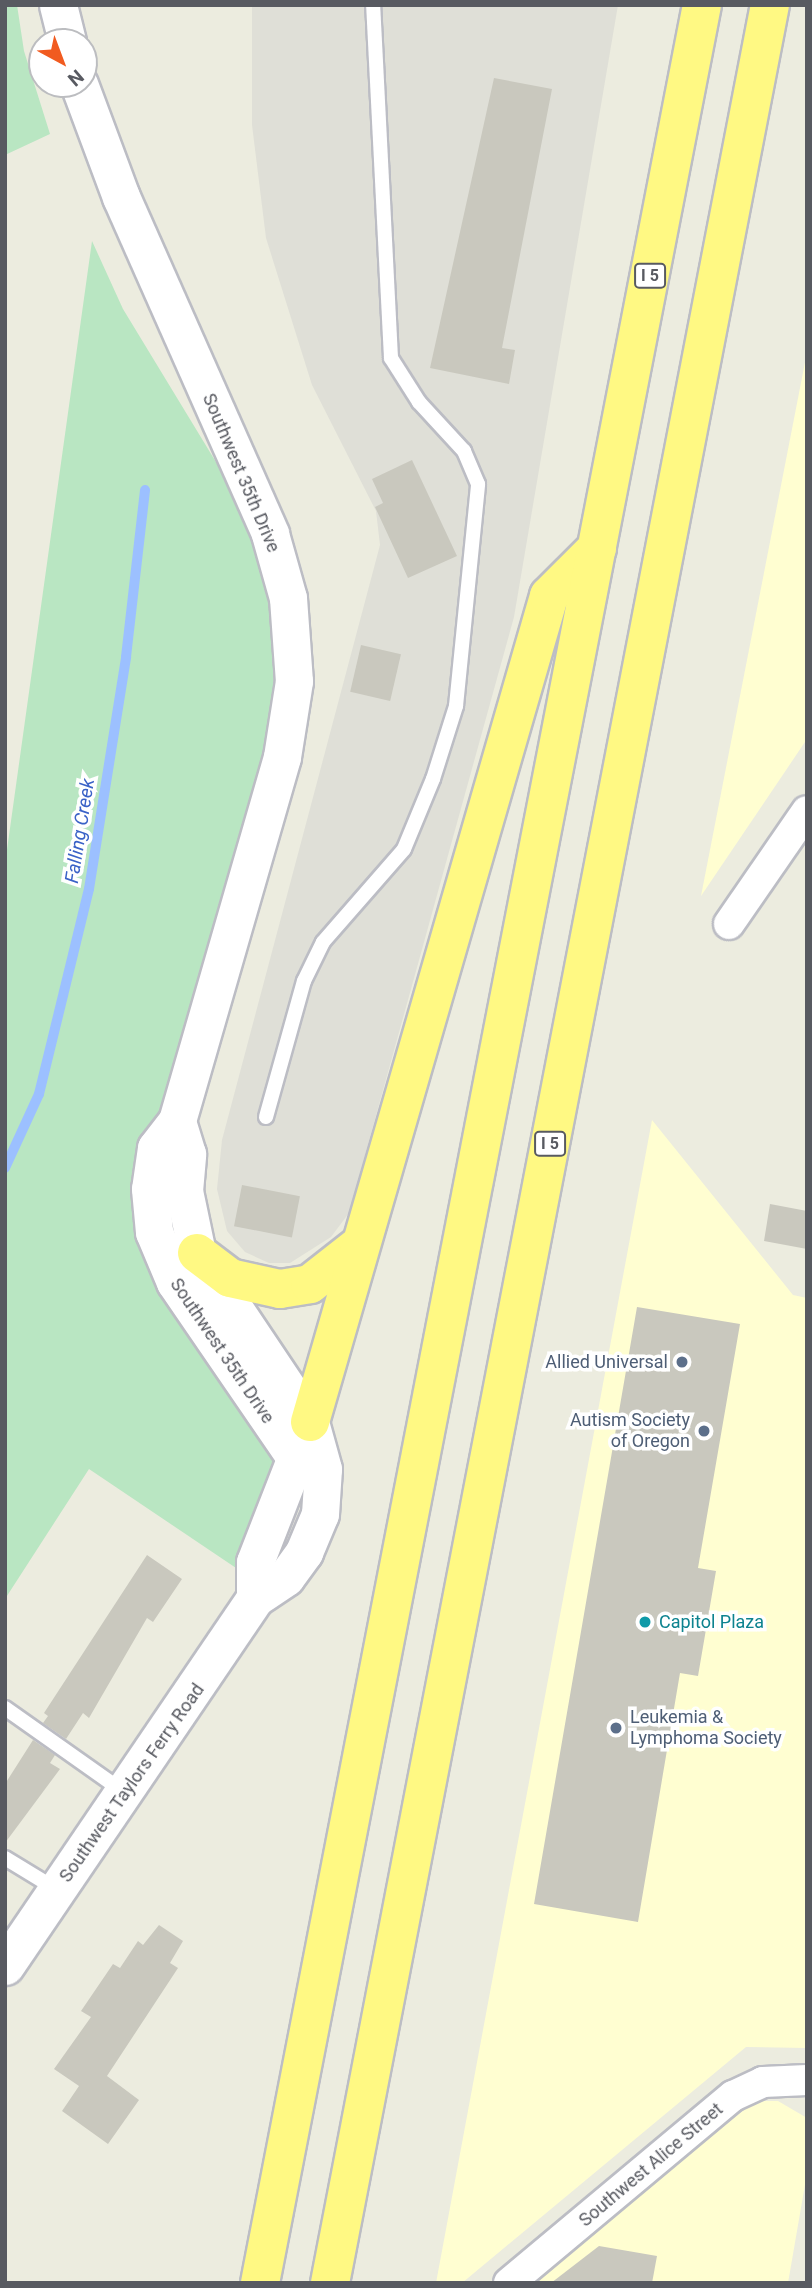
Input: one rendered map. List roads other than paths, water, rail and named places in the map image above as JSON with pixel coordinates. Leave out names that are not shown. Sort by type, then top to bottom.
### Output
[{"type":"highway","name":"I 5","points":[[260,2283],[702,5]]},
{"type":"highway","name":"I 5","points":[[330,2283],[770,5]]},
{"type":"highway","points":[[310,1422],[357,1247],[549,596],[597,548]]},
{"type":"highway","points":[[197,1253],[230,1278],[280,1289],[310,1284],[357,1247]]},
{"type":"street","points":[[58,5],[64,28]]},
{"type":"street","name":"Southwest 35th Drive","points":[[84,98],[121,198],[270,534],[292,625],[294,681],[282,757],[177,1121],[156,1148],[151,1179],[161,1254],[194,1314],[296,1459]]},
{"type":"street","points":[[730,924],[807,811]]},
{"type":"street","name":"Southwest 35th Drive","points":[[177,1121],[187,1154],[187,1212],[197,1253],[310,1422]]},
{"type":"street","points":[[254,1598],[255,1562],[310,1422]]},
{"type":"street","name":"Southwest Taylors Ferry Road","points":[[5,1966],[125,1793],[254,1598],[286,1577],[304,1552],[320,1514],[323,1469],[310,1422]]},
{"type":"street","name":"Southwest Alice Street","points":[[509,2283],[733,2096],[763,2082],[807,2080]]},
{"type":"lane","points":[[266,1117],[304,981],[323,942],[404,849],[433,779],[456,706],[478,484],[464,451],[419,402],[391,358],[373,5]]},
{"type":"lane","points":[[5,1708],[125,1793]]},
{"type":"lane","points":[[5,1858],[57,1889]]},
{"type":"waterway","name":"Falling Creek","points":[[5,1168],[39,1094],[89,889],[126,657],[145,490]]},
{"type":"place","name":"Allied Universal","points":[[682,1362]]},
{"type":"place","name":"Autism Society of Oregon","points":[[704,1431]]},
{"type":"place","name":"Capitol Plaza","points":[[645,1622]]},
{"type":"place","name":"Leukemia & Lymphoma Society","points":[[616,1728]]}]
